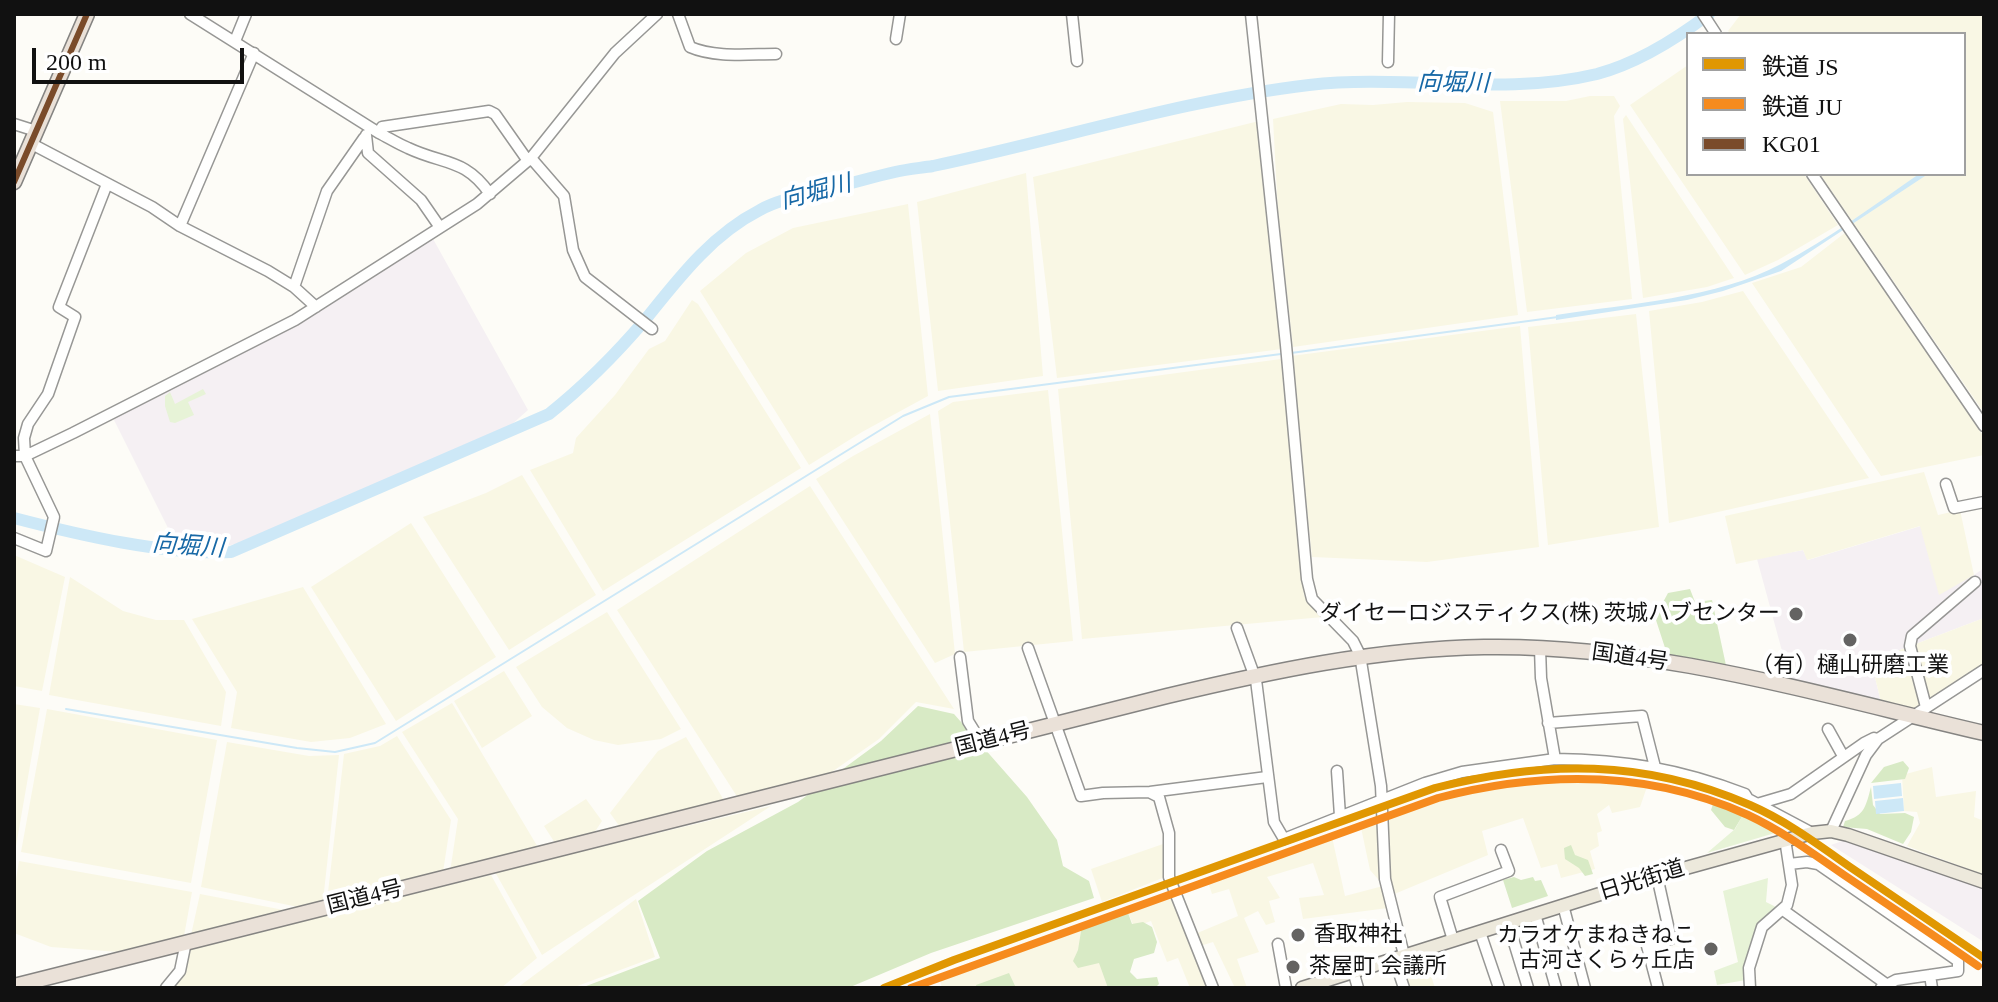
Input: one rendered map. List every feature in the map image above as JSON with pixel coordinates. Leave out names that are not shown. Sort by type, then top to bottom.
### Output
[{"type":"highway","points":[[14,182],[87,14]]},
{"type":"highway","name":"国道4号","points":[[14,986],[981,742],[1254,675],[1360,655],[1486,647],[1540,648],[1666,661],[1984,733]]},
{"type":"main road","name":"日光街道","points":[[1302,988],[1657,876],[1812,833],[1831,831],[1984,882]]},
{"type":"street","points":[[190,14],[375,130],[408,148],[462,166],[475,174],[490,194]]},
{"type":"street","points":[[235,41],[246,14]]},
{"type":"street","points":[[19,456],[281,327],[477,204],[530,160],[615,53],[657,14]]},
{"type":"street","points":[[678,14],[690,47],[697,50],[776,54]]},
{"type":"street","points":[[896,39],[900,14]]},
{"type":"street","points":[[1072,14],[1077,61]]},
{"type":"street","points":[[1251,14],[1309,590],[1312,599],[1353,641],[1360,655],[1382,801],[1385,879],[1404,988]]},
{"type":"street","points":[[1388,62],[1389,14]]},
{"type":"street","points":[[180,226],[254,53]]},
{"type":"street","points":[[294,287],[327,191],[364,138],[382,127],[489,111],[495,114],[530,160],[564,196],[573,250],[585,277],[651,327]]},
{"type":"street","points":[[14,124],[107,184],[294,287],[316,307]]},
{"type":"street","points":[[364,138],[368,153],[421,200],[439,226]]},
{"type":"street","points":[[1813,176],[1984,426]]},
{"type":"street","points":[[14,538],[46,551],[49,544],[54,517],[19,456],[28,424],[48,394],[75,317],[59,307],[107,184]]},
{"type":"street","points":[[1946,484],[1954,508],[1983,506]]},
{"type":"street","points":[[1926,707],[1910,646],[1912,636],[1975,582]]},
{"type":"street","points":[[1237,628],[1254,675],[1274,822],[1284,839],[1462,772],[1555,759],[1655,767],[1718,784],[1745,794],[1748,799],[1812,833]]},
{"type":"street","points":[[1028,648],[1081,796],[1150,792],[1267,777]]},
{"type":"street","points":[[1540,648],[1555,759]]},
{"type":"street","points":[[960,657],[968,721],[981,742]]},
{"type":"street","points":[[1831,831],[1866,755],[1878,739],[1984,670]]},
{"type":"street","points":[[1548,723],[1642,716],[1655,767]]},
{"type":"street","points":[[1828,729],[1843,756]]},
{"type":"street","points":[[1757,804],[1791,794],[1843,756],[1874,738],[1878,739]]},
{"type":"street","points":[[1337,771],[1340,816]]},
{"type":"street","points":[[1150,792],[1159,797],[1169,833],[1169,877],[1213,988]]},
{"type":"street","points":[[1750,988],[1749,968],[1762,927],[1787,905],[1792,885],[1785,839]]},
{"type":"street","points":[[1453,940],[1440,897],[1509,871],[1501,850]]},
{"type":"street","points":[[1783,910],[1883,986],[1896,980],[1958,971],[1958,961],[1818,864],[1789,864]]},
{"type":"street","points":[[1657,876],[1671,939],[1647,946],[1658,988]]},
{"type":"street","points":[[1563,905],[1585,988]]},
{"type":"street","points":[[1535,914],[1556,988]]},
{"type":"street","points":[[1508,923],[1528,988]]},
{"type":"street","points":[[1480,932],[1499,988]]},
{"type":"street","points":[[166,988],[180,971],[186,942]]},
{"type":"street","points":[[1278,944],[1286,988]]},
{"type":"street","points":[[1353,971],[1358,988]]},
{"type":"street","points":[[1930,975],[1932,988]]},
{"type":"shaded area","points":[[1741,14],[1984,14],[1984,413],[1821,176],[1966,176],[1966,32],[1728,31]]},
{"type":"shaded area","points":[[1686,66],[1686,176],[1805,176],[1838,225],[1778,260],[1745,275],[1630,105]]},
{"type":"shaded area","points":[[1590,96],[1614,96],[1620,106],[1614,116],[1632,299],[1527,312],[1500,101],[1566,101]]},
{"type":"shaded area","points":[[1465,103],[1493,112],[1518,315],[1293,347],[1278,212],[1273,119],[1341,104]]},
{"type":"shaded area","points":[[1626,115],[1734,278],[1707,287],[1643,298],[1623,119]]},
{"type":"shaded area","points":[[1259,121],[1282,349],[1057,378],[1033,177]]},
{"type":"shaded area","points":[[1026,173],[1043,376],[938,391],[917,202]]},
{"type":"shaded area","points":[[908,204],[928,396],[809,465],[700,291],[746,253],[793,228]]},
{"type":"shaded area","points":[[1846,232],[1984,437],[1984,455],[1881,476],[1752,283],[1801,267]]},
{"type":"shaded area","points":[[432,237],[528,410],[510,426],[470,448],[263,536],[224,547],[177,546],[112,416],[295,323]]},
{"type":"shaded area","points":[[1743,291],[1869,478],[1669,523],[1649,311]]},
{"type":"shaded area","points":[[692,300],[698,304],[801,468],[603,591],[530,470],[573,453],[576,438],[615,395],[649,349],[665,341]]},
{"type":"shaded area","points":[[1636,314],[1659,527],[1548,545],[1528,327]]},
{"type":"shaded area","points":[[1520,326],[1539,547],[1427,562],[1312,557],[1291,356]]},
{"type":"shaded area","points":[[1281,359],[1304,596],[1323,617],[1082,639],[1058,389]]},
{"type":"shaded area","points":[[1048,390],[1073,641],[964,652],[938,411],[953,402]]},
{"type":"shaded area","points":[[930,414],[955,654],[935,663],[816,479]]},
{"type":"shaded area","points":[[1924,472],[1938,515],[1960,510],[1974,575],[1939,595],[1920,526],[1807,560],[1803,550],[1736,564],[1725,516]]},
{"type":"shaded area","points":[[522,475],[596,595],[509,650],[423,517],[486,493]]},
{"type":"shaded area","points":[[810,486],[954,709],[916,702],[879,739],[826,776],[738,798],[617,610]]},
{"type":"shaded area","points":[[411,523],[496,657],[396,721],[311,587]]},
{"type":"shaded area","points":[[1921,526],[1974,575],[1984,568],[1984,618],[1871,661],[1881,702],[1791,684],[1757,559],[1803,550],[1808,560]]},
{"type":"shaded area","points":[[14,555],[65,577],[42,691],[14,686]]},
{"type":"shaded area","points":[[70,577],[123,611],[156,620],[184,620],[226,692],[221,726],[49,695]]},
{"type":"shaded area","points":[[303,587],[386,724],[350,738],[311,742],[231,728],[237,692],[192,619]]},
{"type":"shaded area","points":[[607,612],[681,729],[661,739],[618,745],[594,740],[567,728],[542,707],[516,667]]},
{"type":"shaded area","points":[[1984,618],[1984,666],[1913,710],[1881,702],[1871,661]]},
{"type":"shaded area","points":[[504,671],[532,716],[482,748],[454,701]]},
{"type":"shaded area","points":[[452,703],[539,849],[450,872],[458,819],[402,732]]},
{"type":"shaded area","points":[[14,704],[40,708],[15,852],[14,852]]},
{"type":"shaded area","points":[[47,709],[217,740],[191,883],[21,852]]},
{"type":"shaded area","points":[[397,736],[451,820],[443,872],[327,901],[344,754],[380,746]]},
{"type":"shaded area","points":[[686,737],[725,802],[620,827],[610,813],[658,751]]},
{"type":"shaded area","points":[[227,742],[309,756],[339,755],[323,901],[298,907],[201,887]]},
{"type":"shaded area","points":[[1932,767],[1936,797],[1976,791],[1974,817],[1984,821],[1984,875],[1907,846],[1920,823],[1917,812],[1904,811],[1902,775]]},
{"type":"shaded area","points":[[1551,777],[1616,778],[1648,784],[1640,807],[1612,813],[1609,805],[1597,814],[1602,831],[1597,833],[1599,846],[1590,851],[1595,869],[1561,878],[1557,864],[1541,868],[1523,818],[1482,831],[1488,855],[1392,895],[1370,870],[1360,823],[1486,784]]},
{"type":"shaded area","points":[[586,799],[602,821],[592,836],[555,843],[544,826]]},
{"type":"shaded area","points":[[771,806],[542,955],[495,872]]},
{"type":"shaded area","points":[[1332,837],[1345,896],[1383,886],[1388,908],[1303,919],[1299,898],[1324,895],[1313,863],[1267,877],[1280,898],[1269,901],[1275,922],[1266,925],[1258,911],[1244,918],[1259,952],[1237,959],[1247,988],[1235,988],[1213,942],[1200,946],[1195,934],[1238,916],[1229,889],[1212,894],[1207,879]]},
{"type":"shaded area","points":[[1845,840],[1984,885],[1984,942],[1831,845]]},
{"type":"shaded area","points":[[1163,844],[1165,877],[1102,902],[1091,869]]},
{"type":"shaded area","points":[[19,861],[192,892],[184,936],[119,952],[51,947],[14,933],[14,891]]},
{"type":"shaded area","points":[[491,875],[537,958],[501,988],[170,988],[191,947]]},
{"type":"shaded area","points":[[1173,892],[1209,985],[1202,988],[1190,988],[1178,958],[1167,962],[1151,921],[1134,927],[1127,910]]},
{"type":"shaded area","points":[[200,894],[289,911],[191,935]]},
{"type":"shaded area","points":[[636,899],[655,957],[572,988],[517,988]]},
{"type":"shaded area","points":[[1094,926],[1113,988],[942,988],[940,980]]},
{"type":"shaded area","points":[[1426,960],[1435,988],[1408,988],[1405,968]]},
{"type":"green space","points":[[203,389],[206,394],[188,402],[194,415],[170,422],[165,396],[170,392],[175,404]]},
{"type":"green space","points":[[1690,589],[1695,602],[1712,600],[1727,670],[1667,654],[1655,617],[1668,593]]},
{"type":"green space","points":[[918,706],[954,714],[1027,797],[1057,840],[1063,866],[1089,881],[1094,898],[931,953],[848,988],[581,988],[660,958],[638,901],[707,851],[798,802],[881,741]]},
{"type":"green space","points":[[1903,761],[1909,768],[1905,779],[1871,783],[1884,767]]},
{"type":"green space","points":[[1871,787],[1873,805],[1880,814],[1905,813],[1914,817],[1911,832],[1903,844],[1867,829],[1843,827],[1845,821],[1864,809]]},
{"type":"green space","points":[[1713,804],[1743,815],[1734,830],[1725,827],[1711,810]]},
{"type":"green space","points":[[1743,815],[1775,833],[1707,853],[1735,829]]},
{"type":"green space","points":[[1571,845],[1575,855],[1588,860],[1593,874],[1585,876],[1565,859],[1564,848]]},
{"type":"green space","points":[[1514,877],[1541,880],[1548,896],[1512,908],[1503,880]]},
{"type":"green space","points":[[1768,878],[1766,902],[1778,908],[1758,927],[1746,980],[1717,985],[1714,971],[1738,962],[1723,891]]},
{"type":"green space","points":[[1127,910],[1132,924],[1143,922],[1152,927],[1157,942],[1154,953],[1134,959],[1130,972],[1137,979],[1157,977],[1159,984],[1155,988],[1108,988],[1099,963],[1078,968],[1073,961],[1082,925]]},
{"type":"green space","points":[[1009,973],[1016,988],[977,988],[976,985]]},
{"type":"water","points":[[1916,176],[1925,176],[1781,271],[1687,300],[1556,320],[1556,315],[1672,298],[1756,276],[1851,221]]},
{"type":"water","points":[[1901,783],[1902,796],[1874,799],[1873,786]]},
{"type":"water","points":[[1903,798],[1904,811],[1876,814],[1875,801]]},
{"type":"waterway","name":"向堀川","points":[[14,518],[150,547],[231,552],[549,414],[611,357],[711,245],[742,220],[776,203],[886,174],[980,156],[1167,110],[1262,92],[1345,82],[1525,84],[1597,74],[1627,64],[1656,49],[1709,14]]},
{"type":"waterway","points":[[1291,353],[1558,317]]},
{"type":"waterway","points":[[66,709],[297,748],[335,752],[375,743],[903,416],[949,397],[1281,354]]},
{"type":"rail line","name":"JS","points":[[884,988],[954,960],[1435,788],[1515,772],[1555,769],[1633,772],[1672,779],[1750,805],[1803,834],[1984,958]]},
{"type":"rail line","name":"JU","points":[[911,988],[1438,798],[1516,783],[1556,780],[1634,783],[1711,800],[1748,815],[1799,844],[1978,966]]},
{"type":"transit line","name":"KG01","points":[[14,182],[87,14]]},
{"type":"place","name":"ダイセーロジスティクス(株) 茨城ハブセンター","points":[[1796,614]]},
{"type":"place","name":"（有）樋山研磨工業","points":[[1850,640]]},
{"type":"place","name":"香取神社","points":[[1298,935]]},
{"type":"place","name":"カラオケまねきねこ 古河さくらヶ丘店","points":[[1711,949]]},
{"type":"place","name":"茶屋町 会議所","points":[[1293,967]]}]
